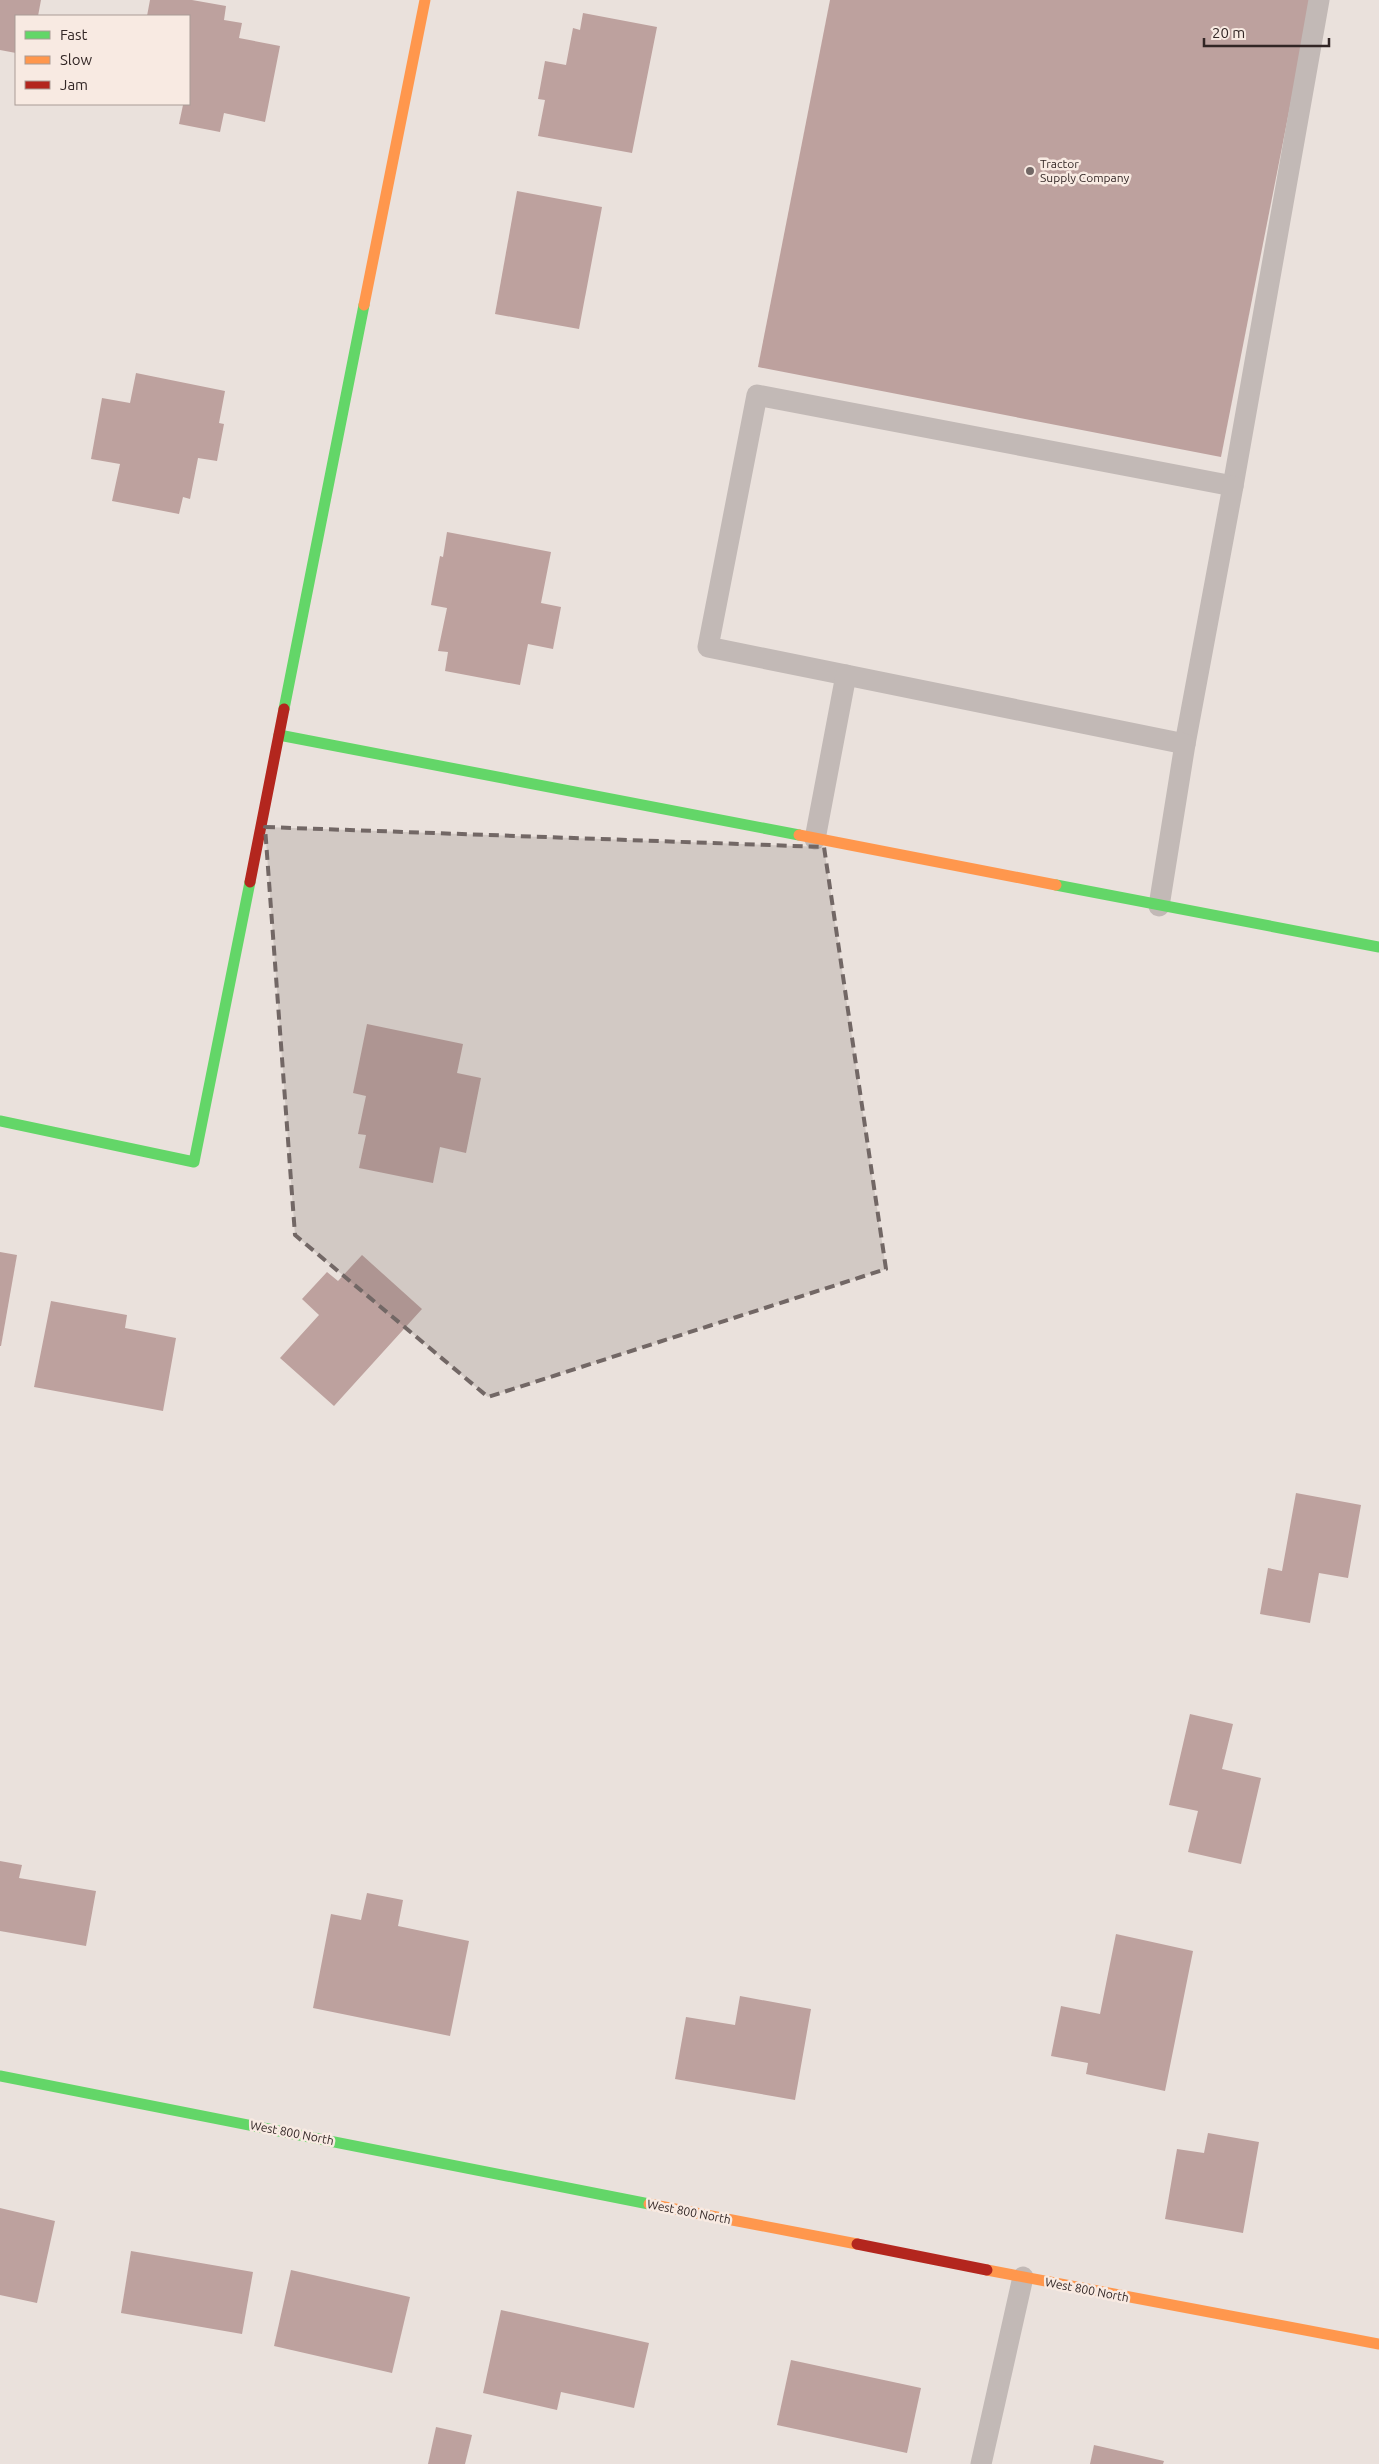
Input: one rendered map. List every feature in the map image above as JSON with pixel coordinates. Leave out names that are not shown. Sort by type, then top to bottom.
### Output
[{"type":"street","points":[[0,1121],[194,1162],[425,0]]},
{"type":"street","points":[[279,735],[1379,947]]},
{"type":"street","name":"West 800 North","points":[[0,2076],[1023,2277],[1379,2344]]},
{"type":"lane","points":[[1159,906],[1185,744],[1233,486],[1319,0]]},
{"type":"lane","points":[[1185,744],[708,647],[757,395],[1233,486]]},
{"type":"lane","points":[[815,839],[846,675]]},
{"type":"lane","points":[[981,2464],[1023,2277]]},
{"type":"highlighted area","points":[[265,827],[824,847],[886,1269],[488,1397],[295,1235]]},
{"type":"building","points":[[0,0],[41,0],[38,15],[15,15],[15,53],[0,50]]},
{"type":"building","points":[[150,0],[192,0],[226,6],[224,20],[242,23],[239,38],[280,46],[265,122],[224,113],[220,132],[179,124],[183,105],[190,105],[190,15],[147,15]]},
{"type":"building","points":[[830,0],[1311,0],[1221,457],[758,367]]},
{"type":"building","points":[[583,13],[657,27],[632,153],[538,136],[545,100],[538,99],[545,61],[566,65],[573,28],[580,30]]},
{"type":"building","points":[[517,191],[602,207],[579,329],[495,314]]},
{"type":"building","points":[[136,373],[225,391],[219,423],[224,424],[217,461],[198,458],[190,499],[183,497],[179,514],[112,501],[120,464],[91,459],[102,398],[130,403]]},
{"type":"building","points":[[447,532],[551,552],[541,603],[561,607],[553,649],[528,644],[520,685],[445,671],[448,652],[438,651],[447,608],[431,605],[440,556],[443,557]]},
{"type":"building","points":[[367,1024],[463,1044],[457,1073],[481,1078],[466,1153],[440,1147],[433,1183],[359,1168],[366,1135],[358,1134],[366,1096],[353,1093]]},
{"type":"building","points":[[0,1252],[17,1255],[1,1346],[0,1346]]},
{"type":"building","points":[[362,1255],[422,1309],[334,1406],[280,1358],[319,1315],[302,1299],[327,1272],[338,1281]]},
{"type":"building","points":[[51,1301],[127,1315],[125,1328],[176,1338],[163,1411],[34,1387]]},
{"type":"building","points":[[1296,1493],[1361,1505],[1348,1578],[1319,1573],[1310,1623],[1260,1614],[1268,1568],[1282,1571]]},
{"type":"building","points":[[1190,1714],[1233,1724],[1222,1769],[1261,1778],[1241,1864],[1188,1852],[1198,1811],[1169,1805]]},
{"type":"building","points":[[0,1861],[22,1865],[19,1878],[96,1891],[86,1946],[0,1931]]},
{"type":"building","points":[[367,1893],[403,1900],[398,1926],[469,1941],[450,2036],[313,2008],[331,1914],[361,1920]]},
{"type":"building","points":[[1116,1934],[1193,1951],[1165,2091],[1086,2074],[1088,2063],[1051,2056],[1061,2006],[1100,2014]]},
{"type":"building","points":[[740,1996],[811,2009],[795,2100],[675,2079],[686,2017],[735,2025]]},
{"type":"building","points":[[1208,2133],[1259,2142],[1243,2233],[1165,2219],[1177,2149],[1204,2153]]},
{"type":"building","points":[[0,2208],[55,2221],[37,2303],[0,2295]]},
{"type":"building","points":[[131,2251],[253,2272],[242,2334],[121,2313]]},
{"type":"building","points":[[291,2270],[410,2297],[392,2373],[274,2346]]},
{"type":"building","points":[[501,2310],[649,2343],[634,2408],[561,2392],[557,2410],[483,2393]]},
{"type":"building","points":[[791,2360],[921,2388],[907,2453],[777,2425]]},
{"type":"building","points":[[436,2427],[472,2435],[465,2464],[428,2464]]},
{"type":"building","points":[[1094,2445],[1164,2461],[1163,2464],[1090,2464]]},
{"type":"traffic: fast","points":[[284,709],[364,305]]},
{"type":"traffic: fast","points":[[279,735],[799,835]]},
{"type":"traffic: fast","points":[[0,1121],[194,1162],[250,882]]},
{"type":"traffic: fast","points":[[1056,885],[1379,947]]},
{"type":"traffic: fast","points":[[0,2076],[649,2204]]},
{"type":"traffic: slow","points":[[364,305],[425,0]]},
{"type":"traffic: slow","points":[[799,835],[1056,885]]},
{"type":"traffic: slow","points":[[649,2204],[857,2244]]},
{"type":"traffic: slow","points":[[987,2270],[1379,2344]]},
{"type":"traffic: jam","points":[[250,882],[284,709]]},
{"type":"traffic: jam","points":[[857,2244],[987,2270]]},
{"type":"place","name":"Tractor Supply Company","points":[[1030,171]]}]
